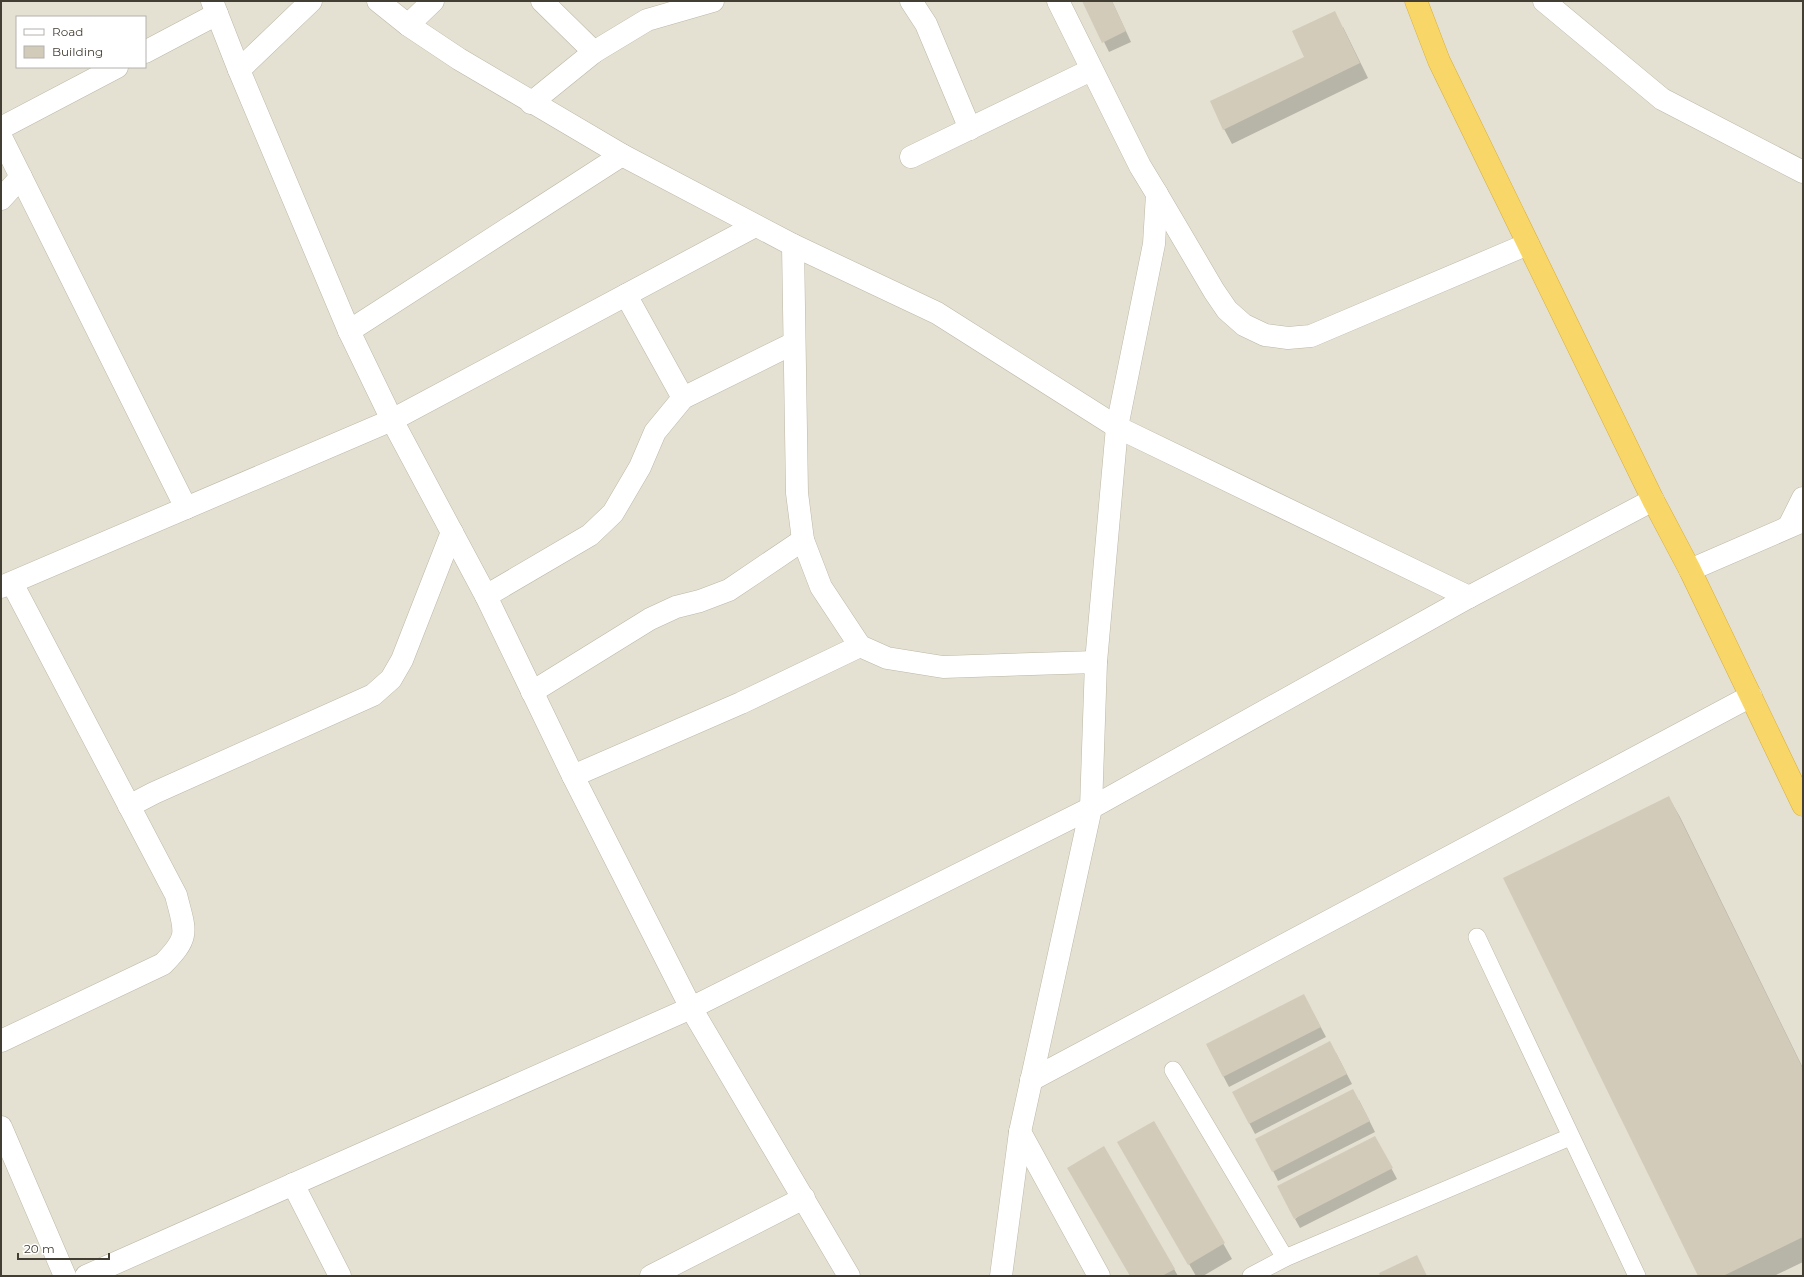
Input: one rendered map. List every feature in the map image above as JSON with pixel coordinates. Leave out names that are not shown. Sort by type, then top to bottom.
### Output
[{"type":"highway","points":[[1416,1],[1439,61],[1652,500],[1690,570],[1752,696],[1803,805]]},
{"type":"street","points":[[239,70],[311,1]]},
{"type":"street","points":[[378,1],[408,25],[531,103],[622,156],[755,226],[937,314],[1117,427],[1469,597]]},
{"type":"street","points":[[408,25],[433,1]]},
{"type":"street","points":[[542,1],[594,52]]},
{"type":"street","points":[[531,103],[594,52],[647,20],[713,1]]},
{"type":"street","points":[[911,1],[926,24],[970,129]]},
{"type":"street","points":[[1058,1],[1140,166],[1214,291],[1227,310],[1244,325],[1266,335],[1288,338],[1311,336],[1528,244]]},
{"type":"street","points":[[1544,1],[1662,99],[1803,172]]},
{"type":"street","points":[[146,51],[214,7],[349,331],[392,420],[486,596],[573,776],[691,1008],[849,1276]]},
{"type":"street","points":[[1,128],[115,68]]},
{"type":"street","points":[[911,157],[1091,70]]},
{"type":"street","points":[[1,137],[186,508]]},
{"type":"street","points":[[349,331],[622,156]]},
{"type":"street","points":[[1,200],[21,177]]},
{"type":"street","points":[[1001,1276],[1020,1132],[1091,808],[1096,662],[1117,427],[1154,244],[1157,194]]},
{"type":"street","points":[[1,1041],[163,964],[178,949],[185,930],[176,895],[130,806],[7,585],[392,420],[755,226]]},
{"type":"street","points":[[793,245],[797,492],[803,540],[821,586],[860,646],[888,658],[943,667],[1096,662]]},
{"type":"street","points":[[626,295],[683,398]]},
{"type":"street","points":[[486,596],[590,535],[613,513],[640,467],[655,432],[683,398],[794,343]]},
{"type":"street","points":[[1690,570],[1796,523],[1803,498]]},
{"type":"street","points":[[86,1276],[691,1008],[1091,808],[1469,597],[1652,500]]},
{"type":"street","points":[[130,806],[161,790],[373,695],[391,679],[402,660],[452,532]]},
{"type":"street","points":[[532,692],[650,619],[676,607],[700,601],[729,590],[803,540]]},
{"type":"street","points":[[573,776],[741,703],[860,646]]},
{"type":"street","points":[[1031,1080],[1752,696]]},
{"type":"street","points":[[1,1127],[65,1276]]},
{"type":"street","points":[[1020,1132],[1099,1276]]},
{"type":"street","points":[[293,1184],[340,1276]]},
{"type":"street","points":[[651,1276],[804,1198]]},
{"type":"lane","points":[[1477,937],[1570,1137],[1637,1276]]},
{"type":"lane","points":[[1173,1070],[1285,1258]]},
{"type":"lane","points":[[1251,1276],[1285,1258],[1570,1137]]},
{"type":"shaded area","points":[[1,1],[1803,1],[1803,1276],[1,1276]]},
{"type":"building","points":[[1082,1],[1112,1],[1126,31],[1102,43]]},
{"type":"building","points":[[1335,11],[1360,63],[1223,130],[1210,101],[1304,57],[1292,31]]},
{"type":"building","points":[[1669,796],[1803,1069],[1803,1237],[1723,1276],[1698,1276],[1503,878]]},
{"type":"building","points":[[1304,994],[1321,1027],[1223,1077],[1206,1044]]},
{"type":"building","points":[[1330,1041],[1347,1074],[1249,1124],[1232,1092]]},
{"type":"building","points":[[1353,1089],[1370,1121],[1272,1172],[1255,1139]]},
{"type":"building","points":[[1154,1121],[1225,1243],[1188,1265],[1117,1142]]},
{"type":"building","points":[[1375,1136],[1393,1168],[1294,1219],[1277,1186]]},
{"type":"building","points":[[1104,1146],[1175,1269],[1162,1276],[1130,1276],[1067,1168]]},
{"type":"building","points":[[1417,1255],[1427,1276],[1380,1276],[1379,1273]]}]
